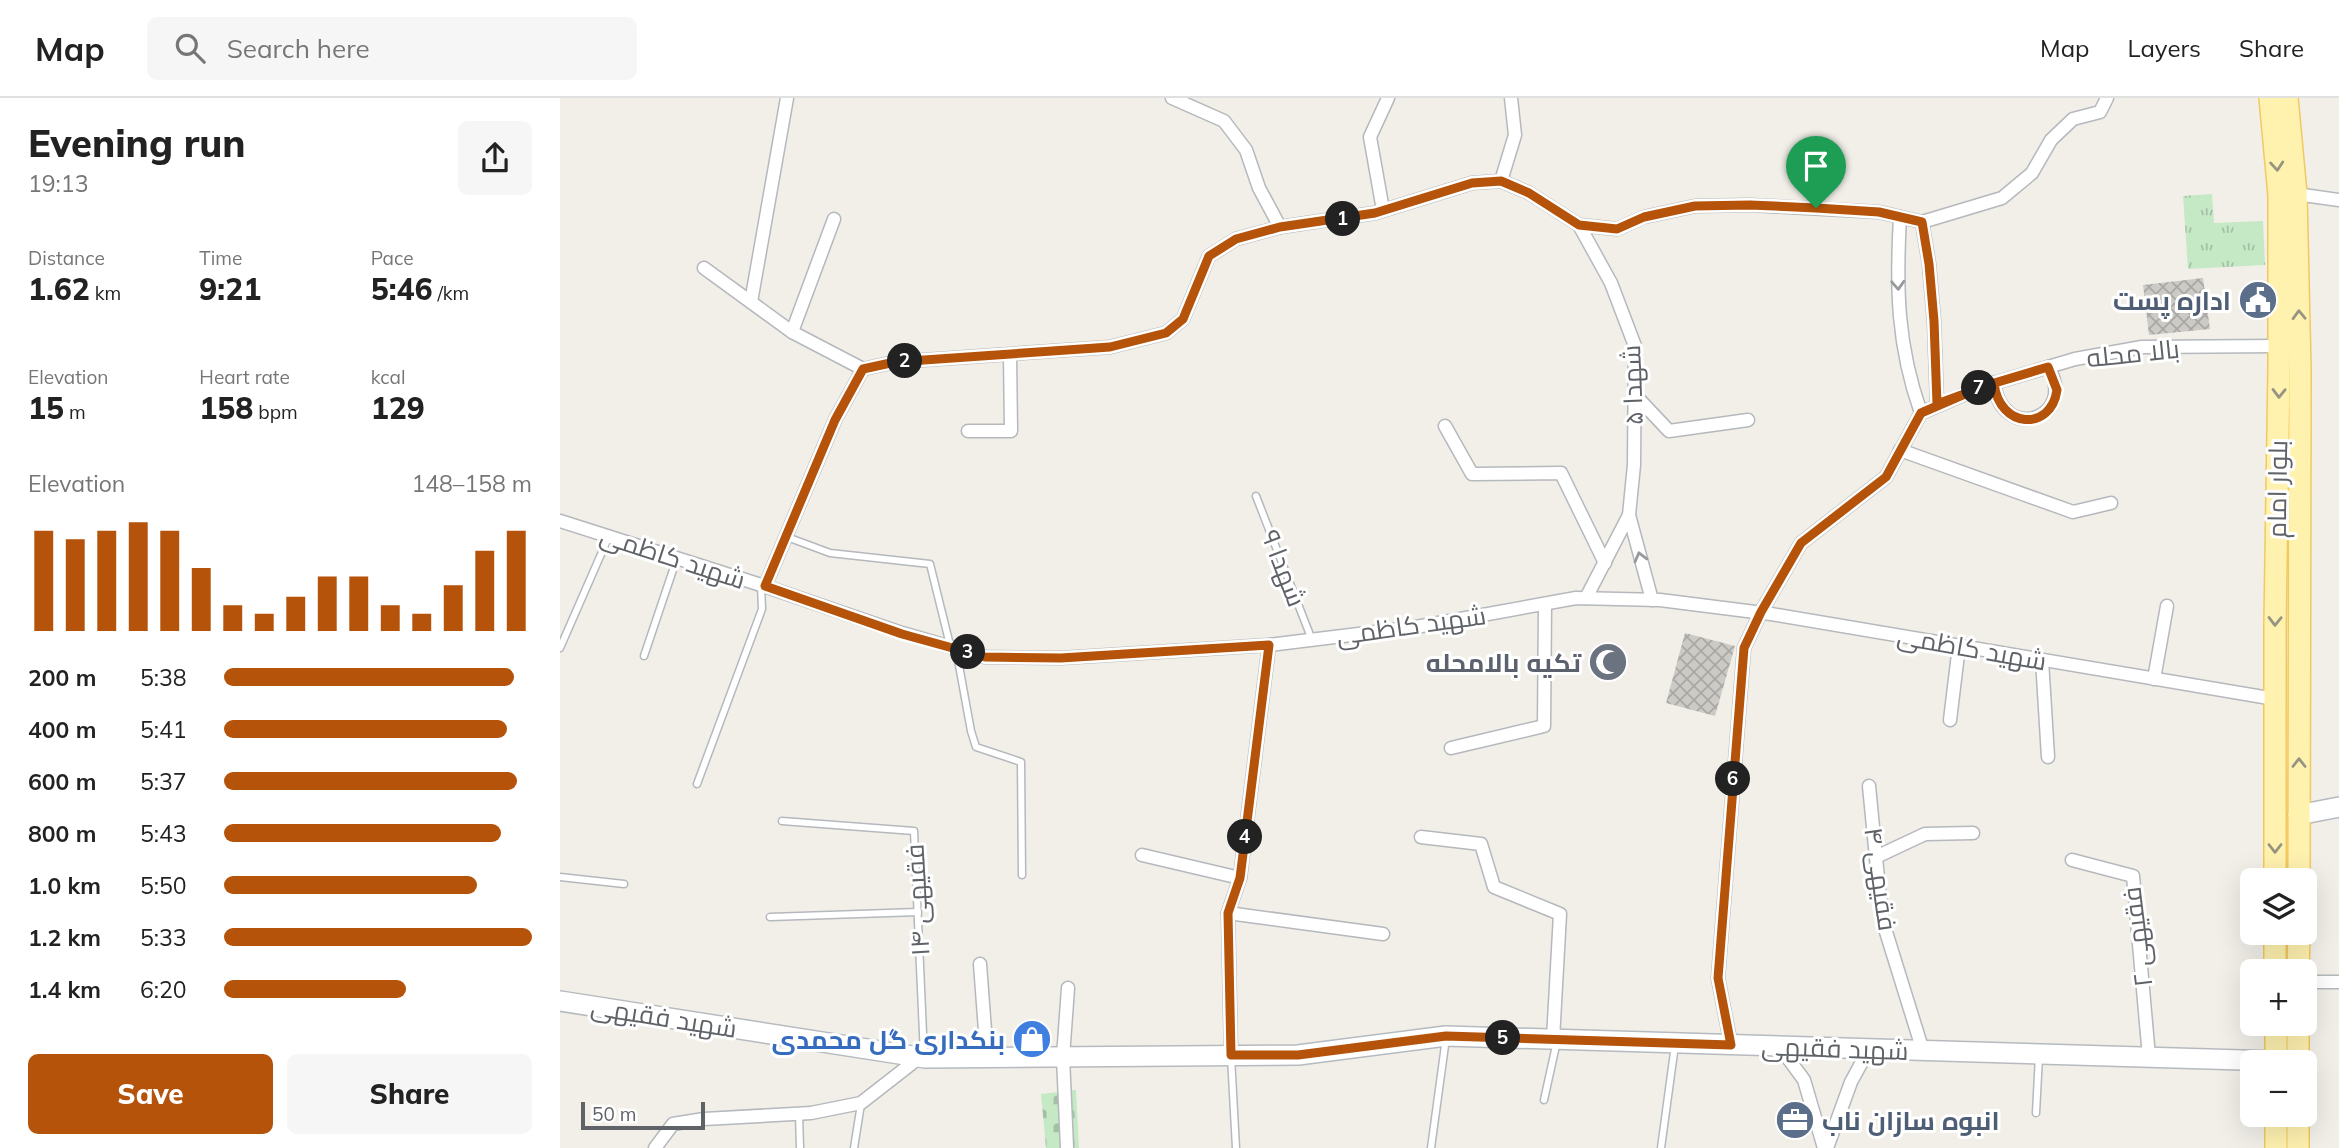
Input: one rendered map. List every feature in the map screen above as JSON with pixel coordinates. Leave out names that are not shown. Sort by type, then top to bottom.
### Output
[{"type":"main road","name":"بلوار امام","points":[[2270,98],[2287,194],[2300,371],[2299,868]]},
{"type":"main road","name":"بلوار امام","points":[[2275,868],[2279,346],[2287,194],[2287,98]]},
{"type":"main road","points":[[2275,814],[2298,815],[2339,807]]},
{"type":"main road","name":"شهید فقیهی","points":[[560,1001],[922,1057],[1298,1055],[1446,1036],[2240,1061]]},
{"type":"main road","points":[[2276,1127],[2276,1148]]},
{"type":"main road","points":[[2298,1127],[2298,1148]]},
{"type":"street","points":[[751,302],[787,98]]},
{"type":"street","points":[[1172,98],[1224,121],[1245,150],[1259,188],[1280,227]]},
{"type":"street","points":[[1382,210],[1370,138],[1388,98]]},
{"type":"street","points":[[1501,181],[1515,135],[1511,98]]},
{"type":"street","points":[[704,268],[792,332],[863,369],[895,362],[1110,347],[1166,333],[1183,319],[1209,256],[1236,239],[1280,227],[1336,220],[1382,210],[1472,183],[1501,181],[1529,193],[1579,225],[1617,229],[1644,217],[1695,206],[1750,205],[1879,212],[1922,222],[2002,198],[2032,173],[2051,140],[2073,119],[2100,111],[2107,98]]},
{"type":"street","points":[[2287,194],[2339,200]]},
{"type":"street","points":[[1731,1045],[1718,978],[1744,648],[1761,612],[1801,543],[1886,477],[1921,413],[1902,348],[1897,276],[1900,217]]},
{"type":"street","points":[[792,332],[834,219]]},
{"type":"street","points":[[1922,222],[1934,321],[1937,404]]},
{"type":"street","name":"شهدا ۵","points":[[1579,225],[1611,282],[1635,346],[1634,465],[1629,514],[1586,598]]},
{"type":"street","name":"بالا محله","points":[[1921,413],[1937,404],[1994,383],[2075,359],[2143,347],[2279,346]]},
{"type":"street","points":[[968,431],[1011,430],[1010,355]]},
{"type":"street","points":[[1994,383],[1998,400],[2008,414],[2022,420],[2036,418],[2050,407],[2056,398],[2056,383],[2048,367]]},
{"type":"street","points":[[763,585],[835,420],[863,369]]},
{"type":"street","points":[[1635,395],[1669,431],[1748,420]]},
{"type":"street","points":[[1445,426],[1472,474],[1561,473],[1605,563]]},
{"type":"street","points":[[1900,450],[2073,512],[2111,503]]},
{"type":"street","name":"شهدا ۵","points":[[1629,514],[1652,600]]},
{"type":"street","name":"شهید کاظمی","points":[[560,521],[763,585],[902,634],[985,657],[1061,658],[1269,645],[1416,628],[1586,598],[1652,600],[1761,612],[2275,699]]},
{"type":"street","points":[[1451,748],[1544,726],[1545,604]]},
{"type":"street","points":[[2154,679],[2167,606]]},
{"type":"street","points":[[1231,1055],[1228,913],[1240,878],[1269,645]]},
{"type":"street","points":[[1950,720],[1959,646]]},
{"type":"street","points":[[2042,660],[2049,757]]},
{"type":"street","name":"فقیهی ۴","points":[[1869,786],[1882,919],[1923,1051]]},
{"type":"street","points":[[1876,858],[1925,834],[1973,833]]},
{"type":"street","points":[[1421,837],[1480,844],[1494,887],[1560,914],[1555,1039]]},
{"type":"street","points":[[1143,855],[1240,878]]},
{"type":"street","name":"فقیهی ۲","points":[[2072,860],[2133,876],[2149,1057]]},
{"type":"street","points":[[1228,913],[1382,934]]},
{"type":"street","points":[[980,964],[987,1057]]},
{"type":"street","points":[[2317,982],[2339,982]]},
{"type":"street","points":[[1067,1148],[1063,1057],[1068,988]]},
{"type":"street","points":[[1779,1046],[1804,1080],[1825,1148]]},
{"type":"street","points":[[1825,1148],[1851,1082],[1869,1049]]},
{"type":"street","points":[[655,1148],[673,1124],[704,1119],[799,1114],[861,1102],[922,1057]]},
{"type":"lane","name":"شهدا ۹","points":[[1256,496],[1312,639]]},
{"type":"lane","points":[[560,648],[609,536]]},
{"type":"lane","points":[[784,536],[830,553],[930,564],[976,747],[1021,762],[1022,875]]},
{"type":"lane","points":[[645,656],[677,558]]},
{"type":"lane","points":[[697,784],[762,609],[763,585]]},
{"type":"lane","name":"فقیهی ۱۴","points":[[782,821],[914,831],[922,1057]]},
{"type":"lane","points":[[560,877],[624,884]]},
{"type":"lane","points":[[770,917],[918,912]]},
{"type":"lane","points":[[1431,1148],[1446,1036]]},
{"type":"lane","points":[[1544,1100],[1555,1039]]},
{"type":"lane","points":[[1661,1148],[1675,1043]]},
{"type":"lane","points":[[2036,1113],[2039,1054]]},
{"type":"lane","points":[[1231,1055],[1236,1148]]},
{"type":"lane","points":[[854,1148],[861,1102]]},
{"type":"lane","points":[[799,1114],[800,1148]]},
{"type":"green space","points":[[2212,194],[2214,223],[2263,221],[2265,265],[2188,269],[2183,196]]},
{"type":"green space","points":[[1076,1090],[1079,1148],[1046,1148],[1041,1094]]},
{"type":"building","points":[[2203,278],[2210,329],[2149,335],[2143,285]]},
{"type":"building","points":[[1685,633],[1735,646],[1715,716],[1666,703]]},
{"type":"place","name":"اداره پست","points":[[2258,300]]},
{"type":"place","name":"تکیه بالامحله","points":[[1608,662]]},
{"type":"place","name":"بنکداری گل محمدی","points":[[1032,1039]]},
{"type":"place","name":"انبوه سازان ناب","points":[[1795,1120]]},
{"type":"route","points":[[1816,208],[1695,206],[1644,217],[1617,229],[1579,225],[1529,193],[1501,181],[1472,183],[1375,213],[1280,227],[1236,239],[1209,256],[1183,319],[1166,333],[1110,347],[895,362],[863,369],[835,420],[765,586],[902,634],[985,657],[1061,658],[1269,645],[1240,878],[1228,913],[1231,1055],[1298,1055],[1446,1036],[1731,1045],[1718,978],[1744,648],[1761,612],[1801,543],[1886,477],[1921,413],[1981,387],[1994,383],[2048,367],[2057,390],[2056,398],[2050,407],[2036,418],[2022,420],[2008,414],[2003,408],[1995,393],[1994,383],[1981,387],[1937,404],[1934,321],[1922,222],[1879,212],[1816,208]]}]
